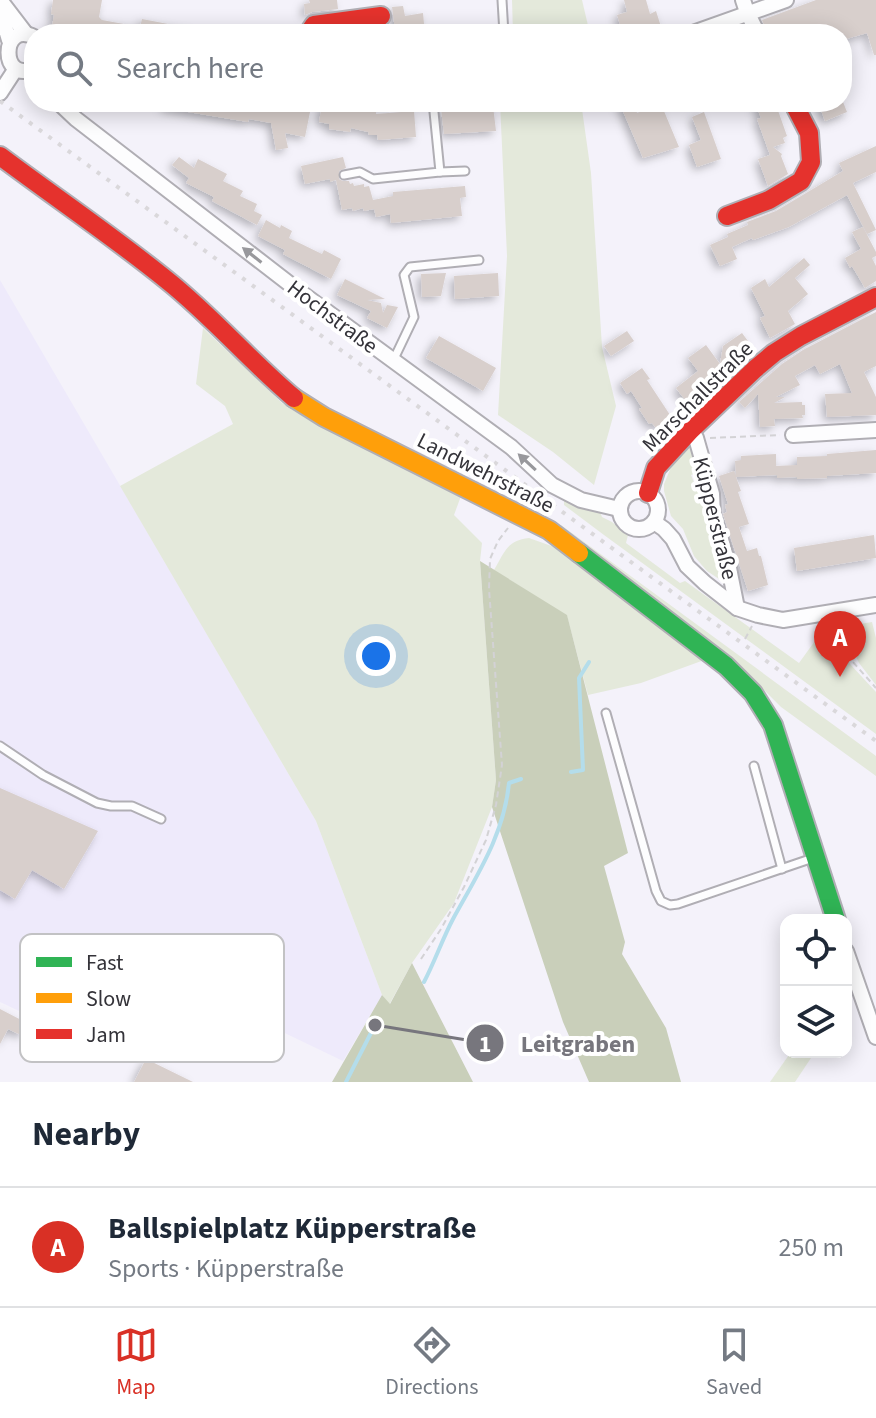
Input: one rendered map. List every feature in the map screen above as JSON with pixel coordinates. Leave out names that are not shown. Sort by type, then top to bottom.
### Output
[{"type":"street","points":[[0,0],[24,29]]},
{"type":"street","points":[[710,24],[745,6],[786,0]]},
{"type":"street","points":[[0,10],[9,40],[5,50],[7,62],[24,70]]},
{"type":"street","points":[[321,24],[381,16]]},
{"type":"street","points":[[9,40],[24,35]]},
{"type":"street","points":[[0,93],[24,75]]},
{"type":"street","name":"Hochstraße","points":[[69,112],[393,361],[511,447],[552,485],[581,500],[619,509]]},
{"type":"street","points":[[727,216],[769,200],[801,181],[811,162],[809,133],[798,112]]},
{"type":"street","name":"Landwehrstraße","points":[[0,156],[168,281],[297,401],[549,530],[726,666],[751,689],[773,725],[834,914]]},
{"type":"street","name":"Marschallstraße","points":[[648,493],[656,468],[694,434],[755,369],[801,336],[876,297]]},
{"type":"street","points":[[793,435],[876,430]]},
{"type":"street","name":"Küpperstraße","points":[[694,434],[712,494],[713,515],[728,563],[737,608]]},
{"type":"street","points":[[648,493],[640,491],[626,496],[621,502],[620,516],[630,528],[637,530],[645,529],[654,522]]},
{"type":"street","name":"Küpperstraße","points":[[648,493],[657,505],[654,522],[673,539],[687,566],[737,608],[783,620],[876,605]]},
{"type":"street","points":[[852,968],[876,1037]]},
{"type":"lane","points":[[502,0],[503,24]]},
{"type":"lane","points":[[434,112],[440,172]]},
{"type":"lane","points":[[344,175],[360,172],[373,179],[465,171]]},
{"type":"lane","points":[[393,361],[414,317],[404,275],[410,267],[479,260]]},
{"type":"lane","points":[[606,713],[661,901],[678,904],[815,857]]},
{"type":"lane","points":[[0,746],[43,775],[97,803],[132,806],[161,819]]},
{"type":"lane","points":[[754,766],[782,869]]},
{"type":"path","points":[[694,434],[793,435]]},
{"type":"path","points":[[421,959],[464,887],[486,840],[496,805],[502,765],[489,589],[490,559],[498,541],[519,515]]},
{"type":"path","points":[[835,611],[840,634],[853,662],[876,688]]},
{"type":"path","points":[[745,639],[753,626]]},
{"type":"shaded area","points":[[512,0],[582,0],[588,24],[513,24]]},
{"type":"shaded area","points":[[500,112],[582,112],[591,173],[602,347],[616,406],[594,485],[553,452],[498,415],[507,256]]},
{"type":"shaded area","points":[[0,280],[316,821],[382,995],[343,1061],[284,1033],[284,934],[20,934],[20,1011],[0,1002]]},
{"type":"shaded area","points":[[203,328],[282,403],[461,496],[454,515],[482,543],[480,561],[496,780],[492,807],[454,903],[412,963],[389,1005],[382,995],[316,821],[120,486],[233,424],[225,406],[196,384]]},
{"type":"shaded area","points":[[690,444],[696,451],[702,471],[691,475],[698,492],[707,489],[725,564],[725,583],[707,571],[694,556],[683,529],[671,516],[664,491],[674,460]]},
{"type":"shaded area","points":[[564,500],[600,512],[602,517],[628,535],[626,543],[680,583],[685,581],[799,663],[820,634],[836,634],[850,664],[876,692],[876,734],[564,505]]},
{"type":"shaded area","points":[[561,525],[876,756],[876,776],[781,707],[757,683],[561,533]]},
{"type":"shaded area","points":[[529,538],[571,553],[707,659],[641,683],[588,695],[567,616],[494,570],[511,545]]},
{"type":"shaded area","points":[[872,622],[876,638],[876,685],[859,663],[842,627]]},
{"type":"shaded area","points":[[787,1058],[811,1058],[795,1082],[770,1082]]},
{"type":"green space","points":[[480,561],[567,615],[628,853],[604,866],[625,942],[622,954],[666,1028],[681,1082],[589,1082],[563,1022],[492,807],[496,780]]},
{"type":"green space","points":[[412,963],[473,1082],[332,1082],[382,995],[390,1004]]},
{"type":"building","points":[[53,0],[102,0],[99,17],[124,24],[52,24],[54,15],[51,14]]},
{"type":"building","points":[[309,0],[337,0],[338,9],[305,15],[304,4],[310,3]]},
{"type":"building","points":[[624,0],[646,0],[650,14],[656,11],[660,24],[620,24],[617,15],[627,12]]},
{"type":"building","points":[[816,0],[876,0],[876,55],[867,33],[852,37],[852,24],[764,24],[762,20]]},
{"type":"building","points":[[403,6],[405,16],[423,13],[424,24],[394,24],[392,7]]},
{"type":"building","points":[[142,19],[168,24],[141,24]]},
{"type":"building","points":[[188,112],[310,112],[305,137],[285,133],[288,148],[276,150],[271,123],[249,119],[248,122]]},
{"type":"building","points":[[321,112],[414,112],[416,137],[378,140],[377,135],[369,135],[368,132],[351,128],[350,132],[329,129],[329,124],[319,122]]},
{"type":"building","points":[[441,112],[494,112],[496,131],[444,134]]},
{"type":"building","points":[[623,112],[664,112],[679,147],[643,158]]},
{"type":"building","points":[[704,112],[721,159],[697,167],[689,145],[701,140],[692,117]]},
{"type":"building","points":[[759,112],[779,112],[787,136],[783,138],[785,143],[773,147],[782,154],[788,174],[768,186],[758,159],[770,155],[757,119],[761,118]]},
{"type":"building","points":[[822,112],[847,112],[825,121]]},
{"type":"building","points":[[876,146],[876,172],[853,183],[876,230],[867,234],[847,195],[789,227],[732,247],[737,259],[720,266],[710,245],[748,225],[747,222],[776,211],[843,171],[839,163]]},
{"type":"building","points":[[179,157],[194,168],[198,159],[227,174],[223,181],[243,191],[240,196],[257,204],[254,211],[262,215],[257,225],[186,183],[189,178],[172,165]]},
{"type":"building","points":[[343,157],[346,168],[339,171],[339,179],[349,181],[354,186],[369,186],[373,200],[393,196],[393,192],[465,186],[466,197],[460,198],[462,216],[391,223],[390,214],[376,217],[374,209],[342,210],[336,180],[305,184],[301,166]]},
{"type":"building","points":[[266,220],[292,231],[289,238],[322,254],[324,250],[341,259],[331,279],[283,254],[285,250],[258,236]]},
{"type":"building","points":[[863,227],[876,252],[872,258],[876,266],[876,281],[865,288],[845,258],[861,249],[852,232]]},
{"type":"building","points":[[804,258],[810,265],[795,278],[808,294],[788,311],[795,324],[770,338],[760,318],[765,316],[751,288],[765,279],[769,287]]},
{"type":"building","points":[[446,273],[441,296],[422,297],[421,274]]},
{"type":"building","points":[[498,273],[499,296],[455,299],[454,276]]},
{"type":"building","points":[[345,279],[385,299],[367,300],[381,303],[383,313],[387,305],[398,307],[387,328],[367,318],[371,311],[337,295]]},
{"type":"building","points":[[876,312],[876,366],[864,372],[876,397],[876,415],[827,417],[825,394],[852,393],[840,364],[820,374],[815,365],[795,376],[800,385],[776,397],[785,397],[774,403],[802,402],[805,405],[803,418],[774,419],[775,426],[760,427],[758,394],[745,408],[739,402],[803,350]]},
{"type":"building","points":[[627,331],[634,341],[611,356],[604,346]]},
{"type":"building","points":[[742,333],[751,345],[711,373],[717,381],[688,404],[676,388],[698,371],[688,358],[706,345],[720,364],[723,346]]},
{"type":"building","points":[[439,336],[496,368],[483,391],[426,358]]},
{"type":"building","points":[[642,368],[672,418],[656,428],[649,424],[631,391],[627,394],[620,383]]},
{"type":"building","points":[[876,450],[876,473],[797,479],[777,478],[777,475],[736,477],[749,524],[739,527],[747,551],[757,548],[761,556],[768,585],[748,591],[723,514],[727,512],[725,505],[728,504],[719,476],[734,471],[736,475],[735,461],[741,460],[741,456],[776,454],[776,466],[797,465],[797,457]]},
{"type":"building","points":[[874,535],[876,558],[797,571],[794,548]]},
{"type":"building","points":[[0,788],[98,831],[64,889],[32,870],[15,899],[0,890]]},
{"type":"building","points":[[0,1009],[20,1019],[20,1035],[8,1029],[0,1044]]},
{"type":"building","points":[[144,1062],[152,1062],[193,1082],[134,1082]]},
{"type":"waterway","points":[[571,772],[583,770],[579,678],[589,662]]},
{"type":"waterway","points":[[424,982],[495,837],[502,820],[509,783],[521,779]]},
{"type":"waterway","points":[[346,1082],[375,1025]]},
{"type":"railway","points":[[0,101],[876,741]]},
{"type":"traffic: fast","points":[[579,553],[726,666],[753,693],[773,725],[834,914]]},
{"type":"traffic: slow","points":[[294,398],[324,417],[549,530],[579,553]]},
{"type":"traffic: jam","points":[[321,24],[381,16]]},
{"type":"traffic: jam","points":[[727,216],[769,200],[801,181],[811,162],[809,133],[798,112]]},
{"type":"traffic: jam","points":[[0,156],[168,281],[294,398]]},
{"type":"traffic: jam","points":[[648,493],[656,468],[755,369],[801,336],[876,297]]},
{"type":"place","name":"Ballspielplatz Küpperstraße","points":[[840,677]]},
{"type":"place","name":"Leitgraben","points":[[375,1025]]}]
